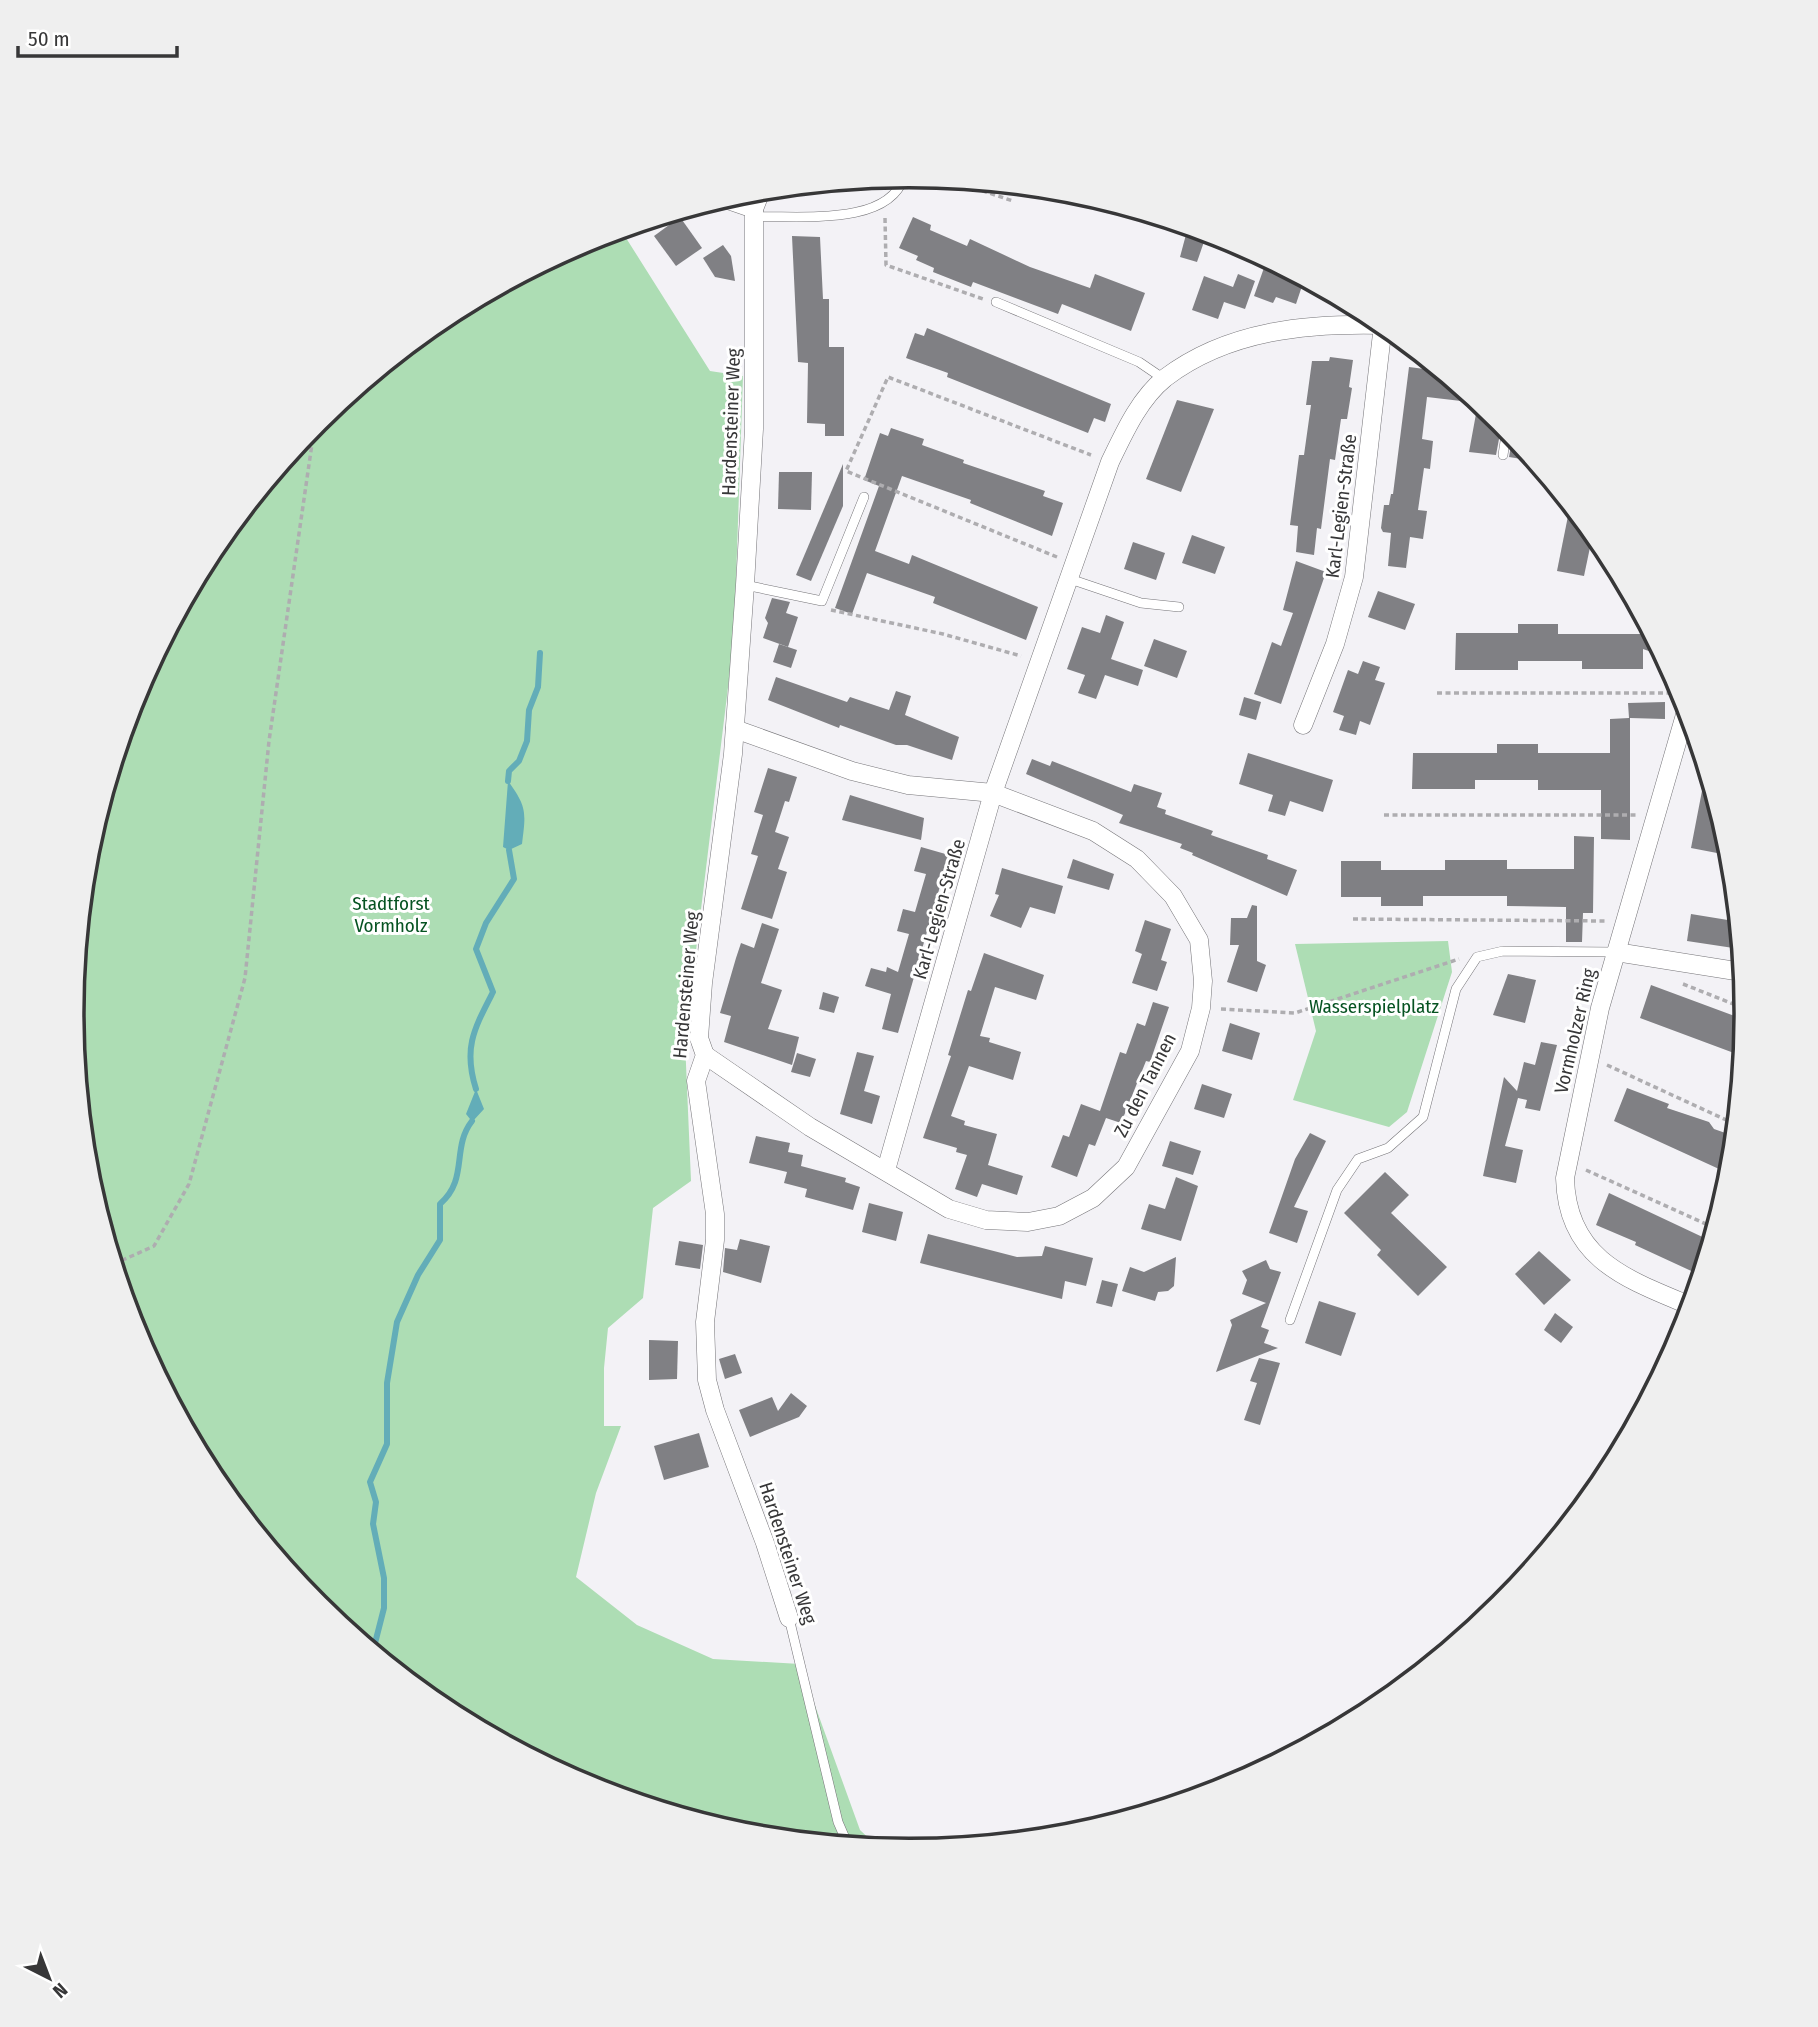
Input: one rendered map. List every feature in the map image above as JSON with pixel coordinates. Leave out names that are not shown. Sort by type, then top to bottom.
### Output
[{"type":"street","name":"Hardensteiner Weg","points":[[757,203],[754,213],[754,429],[735,729],[704,983],[699,1038],[705,1055],[696,1082],[715,1214],[715,1240],[705,1322],[707,1380],[715,1410],[765,1543],[789,1618]]},
{"type":"street","points":[[740,206],[754,213]]},
{"type":"street","name":"Karl-Legien-Straße","points":[[886,1170],[993,793],[1110,462],[1126,427],[1164,379],[1204,354],[1246,338],[1293,327],[1363,325]]},
{"type":"street","name":"Karl-Legien-Straße","points":[[1303,725],[1335,644],[1354,577],[1382,339]]},
{"type":"street","name":"Vormholzer Ring","points":[[1681,1301],[1616,1270],[1594,1255],[1581,1240],[1565,1203],[1568,1162],[1590,1057],[1616,952],[1682,726]]},
{"type":"street","name":"Zu den Tannen","points":[[705,1055],[747,1086],[949,1209],[986,1220],[1028,1222],[1059,1216],[1093,1198],[1126,1167],[1190,1051],[1201,1008],[1203,981],[1199,940],[1173,897],[1138,859],[1093,831],[993,793],[908,785],[886,780],[852,771],[735,729]]},
{"type":"street","points":[[1616,952],[1732,970]]},
{"type":"lane","points":[[754,213],[864,212],[881,206],[893,197],[898,188]]},
{"type":"lane","points":[[996,302],[1139,362],[1164,379]]},
{"type":"lane","points":[[1503,455],[1505,444]]},
{"type":"lane","points":[[745,585],[822,601],[864,497]]},
{"type":"lane","points":[[1073,572],[1141,603],[1179,607]]},
{"type":"lane","points":[[1290,1320],[1337,1190],[1358,1158],[1388,1148],[1423,1117],[1455,989],[1477,957],[1503,951],[1616,952]]},
{"type":"lane","name":"Hardensteiner Weg","points":[[789,1618],[838,1822],[844,1836]]},
{"type":"path","points":[[988,193],[1013,201]]},
{"type":"path","points":[[881,206],[886,219],[886,265],[973,297],[996,302]]},
{"type":"path","points":[[1073,572],[846,471],[888,377],[1110,462]]},
{"type":"path","points":[[122,1260],[154,1246],[189,1184],[245,978],[269,741],[313,444]]},
{"type":"path","points":[[852,615],[943,634],[1040,662]]},
{"type":"path","points":[[1437,693],[1669,694]]},
{"type":"path","points":[[1384,815],[1655,816]]},
{"type":"path","points":[[1353,919],[1602,921]]},
{"type":"path","points":[[1201,1008],[1295,1013],[1450,960]]},
{"type":"path","points":[[1590,1057],[1727,1120]]},
{"type":"path","points":[[1568,1162],[1707,1224]]},
{"type":"green space","name":"Stadtforst Vormholz","points":[[626,239],[710,371],[743,376],[734,638],[685,1041],[691,1181],[653,1208],[643,1298],[608,1328],[604,1368],[604,1426],[621,1426],[596,1493],[576,1577],[637,1625],[713,1659],[800,1664],[860,1830],[868,1837],[748,1823],[644,1795],[593,1776],[496,1728],[407,1668],[365,1634],[326,1597],[254,1516],[223,1472],[169,1378],[128,1279],[112,1227],[91,1121],[84,1013],[91,906],[100,853],[128,748],[169,649],[195,601],[254,511],[326,430],[365,393],[407,359],[497,299],[593,251]]},
{"type":"green space","name":"Wasserspielplatz","points":[[1448,941],[1452,972],[1407,1112],[1389,1127],[1293,1100],[1316,1031],[1295,944]]},
{"type":"water","points":[[508,781],[524,810],[522,844],[509,850],[503,847]]},
{"type":"water","points":[[476,1089],[484,1109],[473,1121],[474,1124],[466,1114]]},
{"type":"building","points":[[913,217],[931,225],[930,230],[967,246],[970,239],[1030,267],[1090,288],[1095,274],[1145,293],[1131,331],[1062,304],[1058,314],[973,282],[971,287],[933,272],[934,268],[916,260],[918,256],[899,248]]},
{"type":"building","points":[[683,221],[702,248],[676,266],[654,236],[670,224]]},
{"type":"building","points":[[792,236],[820,237],[823,299],[829,299],[829,347],[844,347],[844,436],[825,436],[825,424],[807,423],[808,363],[798,362]]},
{"type":"building","points":[[1186,236],[1204,243],[1197,262],[1180,257]]},
{"type":"building","points":[[723,245],[731,256],[735,281],[715,277],[703,258]]},
{"type":"building","points":[[1264,269],[1301,288],[1296,304],[1276,297],[1273,303],[1254,296]]},
{"type":"building","points":[[1238,274],[1255,281],[1245,309],[1224,302],[1218,319],[1192,310],[1204,276],[1233,287]]},
{"type":"building","points":[[927,328],[1111,404],[1105,422],[1094,418],[1088,433],[947,377],[948,373],[906,358],[915,333],[924,336]]},
{"type":"building","points":[[1330,357],[1353,360],[1349,387],[1352,388],[1347,419],[1341,419],[1335,460],[1330,459],[1321,529],[1317,528],[1314,555],[1296,552],[1298,526],[1290,525],[1299,455],[1304,455],[1311,405],[1306,405],[1312,361],[1329,361]]},
{"type":"building","points":[[1409,367],[1423,369],[1461,401],[1427,397],[1422,439],[1433,441],[1430,469],[1424,468],[1418,510],[1427,511],[1423,539],[1410,537],[1406,568],[1388,566],[1391,533],[1383,532],[1381,528],[1384,505],[1389,505],[1393,494]]},
{"type":"building","points":[[1177,400],[1214,409],[1181,492],[1146,479]]},
{"type":"building","points":[[1476,415],[1499,438],[1496,455],[1469,452]]},
{"type":"building","points":[[891,428],[924,439],[922,445],[964,460],[963,463],[1045,491],[1043,496],[1063,503],[1052,536],[970,503],[971,500],[902,476],[875,551],[909,564],[912,555],[1038,607],[1026,640],[933,603],[935,597],[867,573],[852,614],[835,608],[879,486],[864,480],[880,433],[888,436]]},
{"type":"building","points":[[1510,450],[1518,458],[1509,457]]},
{"type":"building","points":[[843,464],[843,506],[811,581],[796,575]]},
{"type":"building","points":[[779,472],[812,472],[811,510],[778,509]]},
{"type":"building","points":[[1568,517],[1590,548],[1584,576],[1557,571]]},
{"type":"building","points":[[1192,535],[1225,547],[1215,574],[1182,563]]},
{"type":"building","points":[[1133,542],[1165,553],[1156,580],[1124,569]]},
{"type":"building","points":[[1296,561],[1326,572],[1281,704],[1254,694],[1272,642],[1281,646],[1293,613],[1283,610]]},
{"type":"building","points":[[1378,591],[1415,604],[1405,630],[1368,617]]},
{"type":"building","points":[[772,598],[790,602],[786,613],[798,617],[788,647],[763,638],[768,623],[765,618]]},
{"type":"building","points":[[1106,615],[1124,622],[1111,659],[1143,670],[1138,686],[1105,675],[1096,699],[1078,693],[1085,675],[1067,669],[1082,627],[1100,633]]},
{"type":"building","points":[[1518,624],[1558,624],[1558,634],[1641,634],[1650,651],[1643,649],[1643,669],[1582,669],[1582,661],[1518,661],[1518,670],[1455,670],[1456,633],[1518,633]]},
{"type":"building","points":[[1154,639],[1187,651],[1177,678],[1144,666]]},
{"type":"building","points":[[779,644],[797,650],[791,668],[773,662]]},
{"type":"building","points":[[1363,661],[1380,667],[1375,680],[1385,683],[1370,725],[1360,721],[1356,735],[1339,730],[1344,716],[1333,712],[1348,670],[1358,674]]},
{"type":"building","points":[[776,677],[847,702],[850,697],[889,710],[896,691],[911,696],[905,715],[959,737],[952,760],[907,745],[896,745],[840,725],[839,728],[768,700]]},
{"type":"building","points":[[1244,697],[1261,702],[1256,720],[1239,715]]},
{"type":"building","points":[[1665,702],[1665,719],[1630,718],[1630,840],[1601,839],[1601,790],[1538,790],[1538,780],[1475,780],[1475,789],[1412,789],[1413,753],[1497,753],[1497,744],[1538,744],[1538,753],[1610,753],[1610,719],[1629,718],[1628,703]]},
{"type":"building","points":[[1248,753],[1333,780],[1323,812],[1290,801],[1285,816],[1268,811],[1273,795],[1239,784]]},
{"type":"building","points":[[1032,759],[1050,766],[1052,761],[1131,792],[1134,784],[1162,793],[1157,807],[1166,810],[1165,814],[1213,831],[1211,835],[1268,855],[1267,859],[1297,870],[1287,896],[1192,855],[1193,853],[1180,848],[1182,844],[1119,823],[1123,815],[1026,774]]},
{"type":"building","points":[[768,768],[797,777],[789,802],[785,801],[775,832],[789,837],[778,869],[787,872],[772,919],[741,909],[758,856],[751,854],[763,815],[754,812]]},
{"type":"building","points":[[1702,788],[1717,851],[1717,853],[1691,848]]},
{"type":"building","points":[[850,795],[924,818],[921,840],[842,820]]},
{"type":"building","points":[[1574,836],[1594,837],[1593,913],[1583,913],[1582,942],[1566,942],[1566,907],[1507,906],[1507,896],[1423,896],[1423,906],[1381,906],[1381,897],[1341,897],[1341,861],[1381,861],[1381,870],[1445,870],[1445,860],[1507,860],[1507,869],[1574,869]]},
{"type":"building","points":[[921,847],[949,855],[898,1033],[882,1029],[891,994],[865,986],[871,968],[886,972],[887,967],[898,972],[909,934],[897,931],[903,909],[915,912],[926,874],[914,871]]},
{"type":"building","points":[[1073,859],[1114,874],[1109,890],[1067,878]]},
{"type":"building","points":[[1002,868],[1063,886],[1055,914],[1030,907],[1021,928],[990,916],[999,895],[995,894]]},
{"type":"building","points":[[1252,905],[1257,906],[1257,961],[1266,965],[1257,992],[1227,982],[1239,945],[1230,945],[1231,918],[1247,918]]},
{"type":"building","points":[[1691,914],[1728,920],[1731,948],[1687,941]]},
{"type":"building","points":[[1145,920],[1171,929],[1161,960],[1167,962],[1157,991],[1132,983],[1142,954],[1135,951]]},
{"type":"building","points":[[762,923],[779,929],[761,983],[782,990],[768,1029],[799,1037],[792,1065],[724,1042],[731,1016],[720,1013],[736,958],[741,943],[754,948]]},
{"type":"building","points":[[984,953],[1044,975],[1036,1000],[995,987],[980,1036],[990,1038],[989,1042],[1021,1052],[1013,1080],[969,1066],[951,1116],[965,1121],[964,1125],[997,1134],[988,1165],[1023,1176],[1017,1195],[982,1184],[977,1197],[955,1189],[967,1155],[956,1152],[957,1148],[923,1138],[951,1056],[948,1055],[968,990],[971,991]]},
{"type":"building","points":[[1508,974],[1536,980],[1525,1023],[1493,1015]]},
{"type":"building","points":[[1651,985],[1734,1016],[1733,1052],[1640,1018]]},
{"type":"building","points":[[823,992],[839,997],[834,1013],[819,1009]]},
{"type":"building","points":[[1153,1002],[1169,1007],[1150,1062],[1146,1061],[1121,1123],[1106,1118],[1095,1146],[1089,1144],[1077,1177],[1051,1167],[1063,1135],[1069,1137],[1081,1104],[1100,1111],[1120,1052],[1126,1054],[1137,1023],[1145,1026]]},
{"type":"building","points":[[1230,1023],[1260,1033],[1252,1060],[1222,1051]]},
{"type":"building","points":[[1541,1042],[1557,1045],[1540,1111],[1525,1108],[1527,1100],[1518,1098],[1505,1146],[1523,1150],[1516,1183],[1483,1176],[1504,1077],[1517,1091],[1524,1062],[1535,1065]]},
{"type":"building","points":[[857,1052],[874,1056],[864,1091],[880,1096],[872,1124],[840,1114]]},
{"type":"building","points":[[797,1053],[816,1059],[810,1077],[791,1072]]},
{"type":"building","points":[[1202,1084],[1232,1094],[1224,1118],[1194,1109]]},
{"type":"building","points":[[1627,1088],[1669,1104],[1667,1108],[1709,1122],[1714,1129],[1725,1133],[1719,1169],[1614,1121]]},
{"type":"building","points":[[1310,1133],[1326,1141],[1294,1207],[1308,1211],[1297,1243],[1269,1233],[1295,1159]]},
{"type":"building","points":[[756,1136],[790,1143],[788,1152],[803,1155],[801,1166],[846,1178],[845,1182],[860,1187],[853,1210],[805,1197],[807,1189],[784,1183],[787,1172],[749,1163]]},
{"type":"building","points":[[1170,1141],[1201,1151],[1193,1175],[1162,1166]]},
{"type":"building","points":[[1385,1172],[1409,1195],[1391,1213],[1447,1267],[1418,1296],[1377,1255],[1381,1250],[1344,1213]]},
{"type":"building","points":[[1176,1177],[1198,1186],[1181,1241],[1141,1229],[1149,1204],[1165,1209]]},
{"type":"building","points":[[1609,1193],[1703,1237],[1692,1271],[1596,1225]]},
{"type":"building","points":[[869,1203],[903,1212],[896,1241],[862,1232]]},
{"type":"building","points":[[928,1234],[1017,1257],[1042,1256],[1045,1246],[1093,1258],[1086,1286],[1065,1281],[1062,1299],[920,1263]]},
{"type":"building","points":[[740,1239],[770,1246],[761,1283],[723,1272],[725,1248],[737,1250]]},
{"type":"building","points":[[679,1241],[703,1245],[700,1269],[675,1265]]},
{"type":"building","points":[[1539,1251],[1571,1280],[1544,1305],[1515,1274]]},
{"type":"building","points":[[1176,1257],[1174,1286],[1168,1291],[1158,1292],[1155,1301],[1122,1291],[1130,1267],[1144,1272]]},
{"type":"building","points":[[1266,1260],[1270,1269],[1281,1272],[1261,1327],[1269,1330],[1264,1343],[1278,1348],[1216,1372],[1232,1325],[1230,1320],[1266,1303],[1242,1294],[1247,1280],[1242,1271]]},
{"type":"building","points":[[1102,1280],[1118,1284],[1112,1307],[1096,1303]]},
{"type":"building","points":[[1319,1301],[1356,1313],[1341,1356],[1305,1343]]},
{"type":"building","points":[[1555,1313],[1573,1327],[1561,1343],[1544,1330]]},
{"type":"building","points":[[649,1340],[678,1341],[677,1379],[649,1380]]},
{"type":"building","points":[[735,1354],[742,1373],[725,1379],[719,1359]]},
{"type":"building","points":[[1259,1358],[1280,1363],[1260,1425],[1244,1420],[1257,1383],[1250,1381]]},
{"type":"building","points":[[791,1393],[807,1406],[799,1417],[750,1437],[739,1410],[772,1397],[778,1411]]},
{"type":"building","points":[[699,1433],[709,1467],[664,1480],[654,1446]]},
{"type":"waterway","points":[[508,781],[509,771],[519,761],[527,741],[529,710],[538,687],[540,653]]},
{"type":"waterway","points":[[476,1089],[470,1062],[472,1039],[493,992],[476,949],[486,923],[514,879],[509,850]]},
{"type":"waterway","points":[[375,1642],[384,1608],[384,1578],[373,1524],[376,1502],[370,1482],[387,1444],[387,1383],[397,1322],[418,1275],[440,1240],[440,1204],[454,1184],[462,1142],[472,1121]]}]
